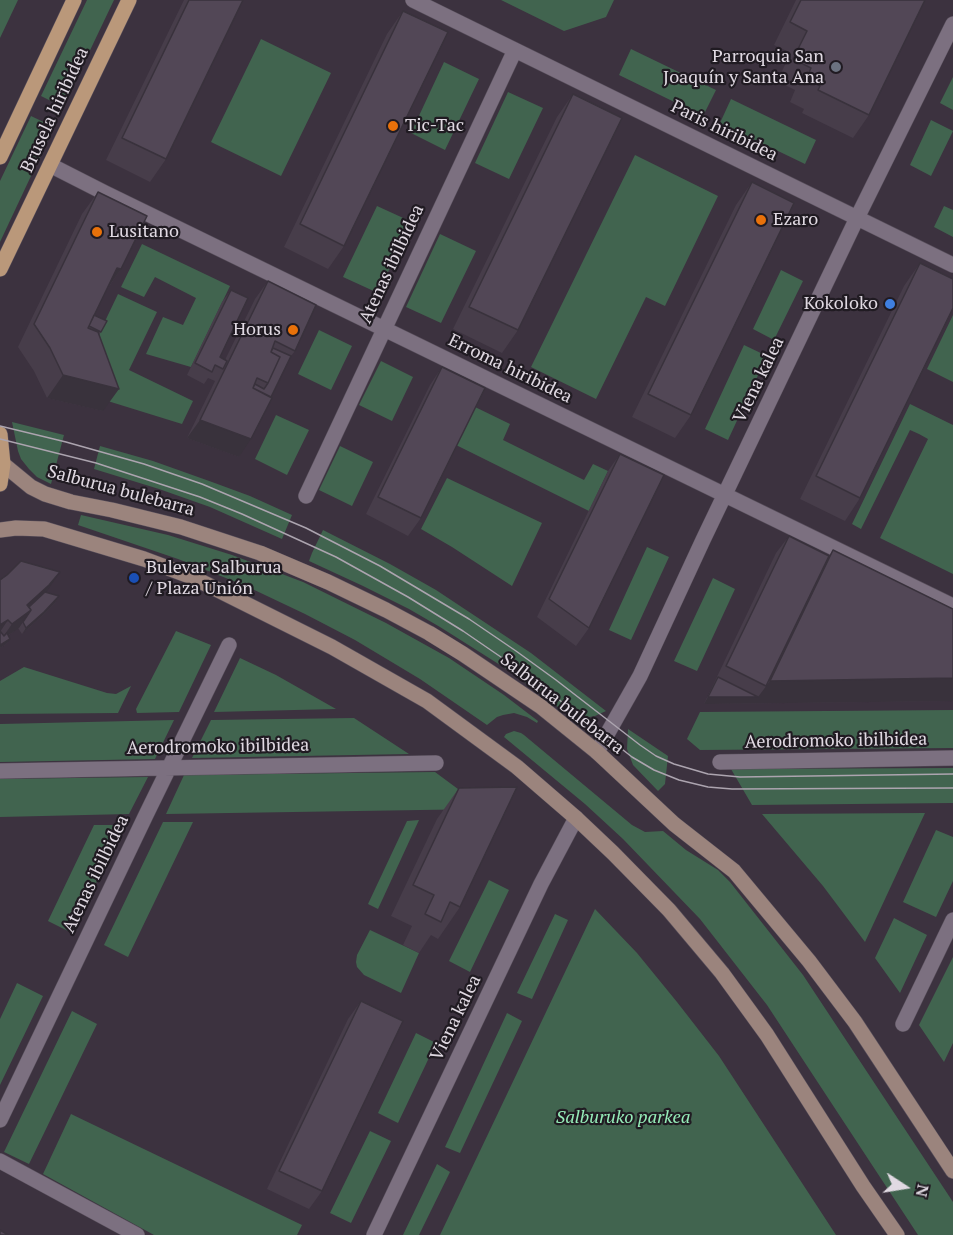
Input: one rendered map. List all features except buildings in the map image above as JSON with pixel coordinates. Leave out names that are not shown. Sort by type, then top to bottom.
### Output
[{"type":"main road","name":"Brusela hiribidea","points":[[2,149],[74,0]]},
{"type":"main road","name":"Brusela hiribidea","points":[[0,269],[129,0]]},
{"type":"main road","points":[[0,434],[3,464],[0,484]]},
{"type":"main road","name":"Salburua bulebarra","points":[[3,464],[31,487],[45,494],[71,502],[172,524],[212,536],[328,582],[386,610],[463,654],[540,706],[597,752],[674,824],[734,871],[809,961],[855,1022],[953,1171]]},
{"type":"main road","points":[[0,530],[16,528],[53,531],[144,559],[192,577],[332,647],[427,700],[516,767],[576,818],[612,853],[669,910],[722,973],[767,1035],[897,1235]]},
{"type":"street","name":"Paris hiribidea","points":[[412,0],[953,265]]},
{"type":"street","name":"Viena kalea","points":[[597,752],[640,676],[857,219],[953,24]]},
{"type":"street","name":"Atenas ibilbidea","points":[[306,496],[515,50]]},
{"type":"street","name":"Erroma hiribidea","points":[[51,165],[953,606]]},
{"type":"street","name":"Atenas ibilbidea","points":[[0,1120],[229,645]]},
{"type":"street","name":"Aerodromoko ibilbidea","points":[[720,762],[953,758]]},
{"type":"street","name":"Aerodromoko ibilbidea","points":[[0,771],[436,763]]},
{"type":"street","name":"Viena kalea","points":[[374,1235],[541,884],[576,818]]},
{"type":"street","points":[[903,1024],[951,929]]},
{"type":"street","points":[[0,1161],[137,1235]]},
{"type":"green space","points":[[0,0],[18,0],[0,38]]},
{"type":"green space","points":[[87,0],[114,0],[63,107],[41,96]]},
{"type":"green space","points":[[501,0],[614,0],[606,17],[564,31]]},
{"type":"green space","points":[[261,39],[331,73],[281,176],[211,142]]},
{"type":"green space","points":[[631,49],[716,90],[703,116],[619,75]]},
{"type":"green space","points":[[444,62],[479,79],[445,150],[411,133]]},
{"type":"green space","points":[[953,77],[953,110],[940,103]]},
{"type":"green space","points":[[508,92],[543,108],[509,179],[475,163]]},
{"type":"green space","points":[[731,99],[816,140],[805,164],[720,123]]},
{"type":"green space","points":[[31,116],[54,127],[0,242],[0,181]]},
{"type":"green space","points":[[931,120],[953,131],[931,176],[910,165]]},
{"type":"green space","points":[[635,155],[718,196],[665,306],[646,297],[596,399],[531,367]]},
{"type":"green space","points":[[377,206],[412,222],[378,293],[343,277]]},
{"type":"green space","points":[[944,206],[953,210],[953,237],[934,227]]},
{"type":"green space","points":[[440,234],[476,251],[441,323],[406,307]]},
{"type":"green space","points":[[142,244],[230,286],[191,367],[146,354],[163,317],[183,325],[196,298],[155,277],[144,297],[121,287]]},
{"type":"green space","points":[[781,270],[803,281],[774,340],[753,329]]},
{"type":"green space","points":[[118,294],[157,312],[129,370],[193,401],[182,424],[98,398],[97,338]]},
{"type":"green space","points":[[953,315],[953,382],[927,369]]},
{"type":"green space","points":[[319,330],[352,346],[331,390],[298,374]]},
{"type":"green space","points":[[744,345],[767,356],[728,440],[705,429]]},
{"type":"green space","points":[[381,361],[413,377],[392,421],[359,405]]},
{"type":"green space","points":[[910,404],[953,425],[953,574],[880,538],[928,439],[919,434],[910,430],[861,529],[852,524]]},
{"type":"green space","points":[[473,406],[510,424],[503,440],[584,480],[593,464],[608,471],[589,511],[454,444]]},
{"type":"green space","points":[[276,415],[309,430],[287,475],[255,459]]},
{"type":"green space","points":[[12,422],[64,435],[51,484],[37,477],[21,459]]},
{"type":"green space","points":[[100,446],[153,461],[212,482],[292,515],[282,539],[210,507],[94,469]]},
{"type":"green space","points":[[340,446],[373,462],[352,506],[319,490]]},
{"type":"green space","points":[[447,478],[542,523],[512,586],[421,529]]},
{"type":"green space","points":[[81,515],[168,535],[232,555],[303,582],[386,623],[449,658],[538,721],[537,723],[514,713],[497,717],[487,725],[420,679],[355,640],[305,614],[246,586],[178,559],[78,525]]},
{"type":"green space","points":[[323,530],[436,590],[531,653],[606,711],[584,718],[566,713],[508,670],[440,627],[409,609],[309,561]]},
{"type":"green space","points":[[647,547],[669,557],[631,640],[609,630]]},
{"type":"green space","points":[[713,578],[735,589],[697,671],[674,661]]},
{"type":"green space","points":[[176,631],[211,645],[179,712],[137,713],[136,709]]},
{"type":"green space","points":[[240,658],[276,675],[336,709],[214,712]]},
{"type":"green space","points":[[24,667],[107,693],[116,694],[131,686],[118,713],[0,714],[0,681]]},
{"type":"green space","points":[[953,710],[953,748],[700,750],[687,739],[700,712]]},
{"type":"green space","points":[[354,718],[409,754],[192,758],[211,720]]},
{"type":"green space","points":[[174,720],[155,759],[0,762],[0,724]]},
{"type":"green space","points":[[628,729],[668,756],[665,784],[658,791],[633,765],[627,749]]},
{"type":"green space","points":[[514,731],[524,735],[632,825],[645,832],[663,831],[686,850],[718,870],[730,882],[803,975],[953,1202],[953,1235],[918,1235],[767,1005],[700,919],[623,839],[585,804],[504,737]]},
{"type":"green space","points":[[953,768],[953,803],[752,805],[731,769]]},
{"type":"green space","points":[[435,772],[485,809],[166,814],[184,775]]},
{"type":"green space","points":[[148,777],[129,814],[0,817],[0,779]]},
{"type":"green space","points":[[925,813],[865,942],[823,886],[762,814]]},
{"type":"green space","points":[[419,820],[378,909],[368,904],[407,821]]},
{"type":"green space","points":[[163,822],[193,822],[128,957],[104,945]]},
{"type":"green space","points":[[94,825],[124,825],[72,933],[48,921]]},
{"type":"green space","points":[[936,830],[953,837],[953,881],[936,917],[903,902]]},
{"type":"green space","points":[[489,880],[509,890],[470,972],[449,961]]},
{"type":"green space","name":"Salburuko parkea","points":[[595,909],[637,953],[719,1056],[836,1235],[440,1235]]},
{"type":"green space","points":[[555,914],[568,920],[532,999],[517,993]]},
{"type":"green space","points":[[894,918],[927,935],[900,993],[875,958]]},
{"type":"green space","points":[[370,930],[419,953],[401,993],[364,975],[357,967],[357,955]]},
{"type":"green space","points":[[953,957],[953,1043],[944,1062],[919,1025]]},
{"type":"green space","points":[[17,983],[43,996],[0,1085],[0,1019]]},
{"type":"green space","points":[[72,1011],[97,1024],[29,1164],[4,1152]]},
{"type":"green space","points":[[507,1013],[522,1021],[460,1153],[445,1147]]},
{"type":"green space","points":[[416,1033],[436,1043],[398,1123],[378,1113]]},
{"type":"green space","points":[[71,1114],[302,1225],[297,1235],[154,1235],[43,1174]]},
{"type":"green space","points":[[370,1131],[391,1141],[351,1223],[330,1213]]},
{"type":"green space","points":[[437,1164],[450,1172],[419,1235],[403,1235]]},
{"type":"tram line","points":[[0,426],[144,464],[202,484],[306,528],[380,566],[469,619],[556,680],[640,745],[674,764],[708,774],[740,777],[953,774]]},
{"type":"tram line","points":[[0,439],[96,463],[200,497],[336,557],[463,631],[530,677],[632,757],[654,770],[679,780],[708,787],[732,789],[953,788]]},
{"type":"place","name":"Parroquia San Joaquín y Santa Ana","points":[[836,67]]},
{"type":"place","name":"Tic-Tac","points":[[393,126]]},
{"type":"place","name":"Ezaro","points":[[761,220]]},
{"type":"place","name":"Lusitano","points":[[97,232]]},
{"type":"place","name":"Kokoloko","points":[[890,304]]},
{"type":"place","name":"Horus","points":[[293,330]]},
{"type":"place","name":"Bulevar Salburua / Plaza Unión","points":[[134,578]]}]
